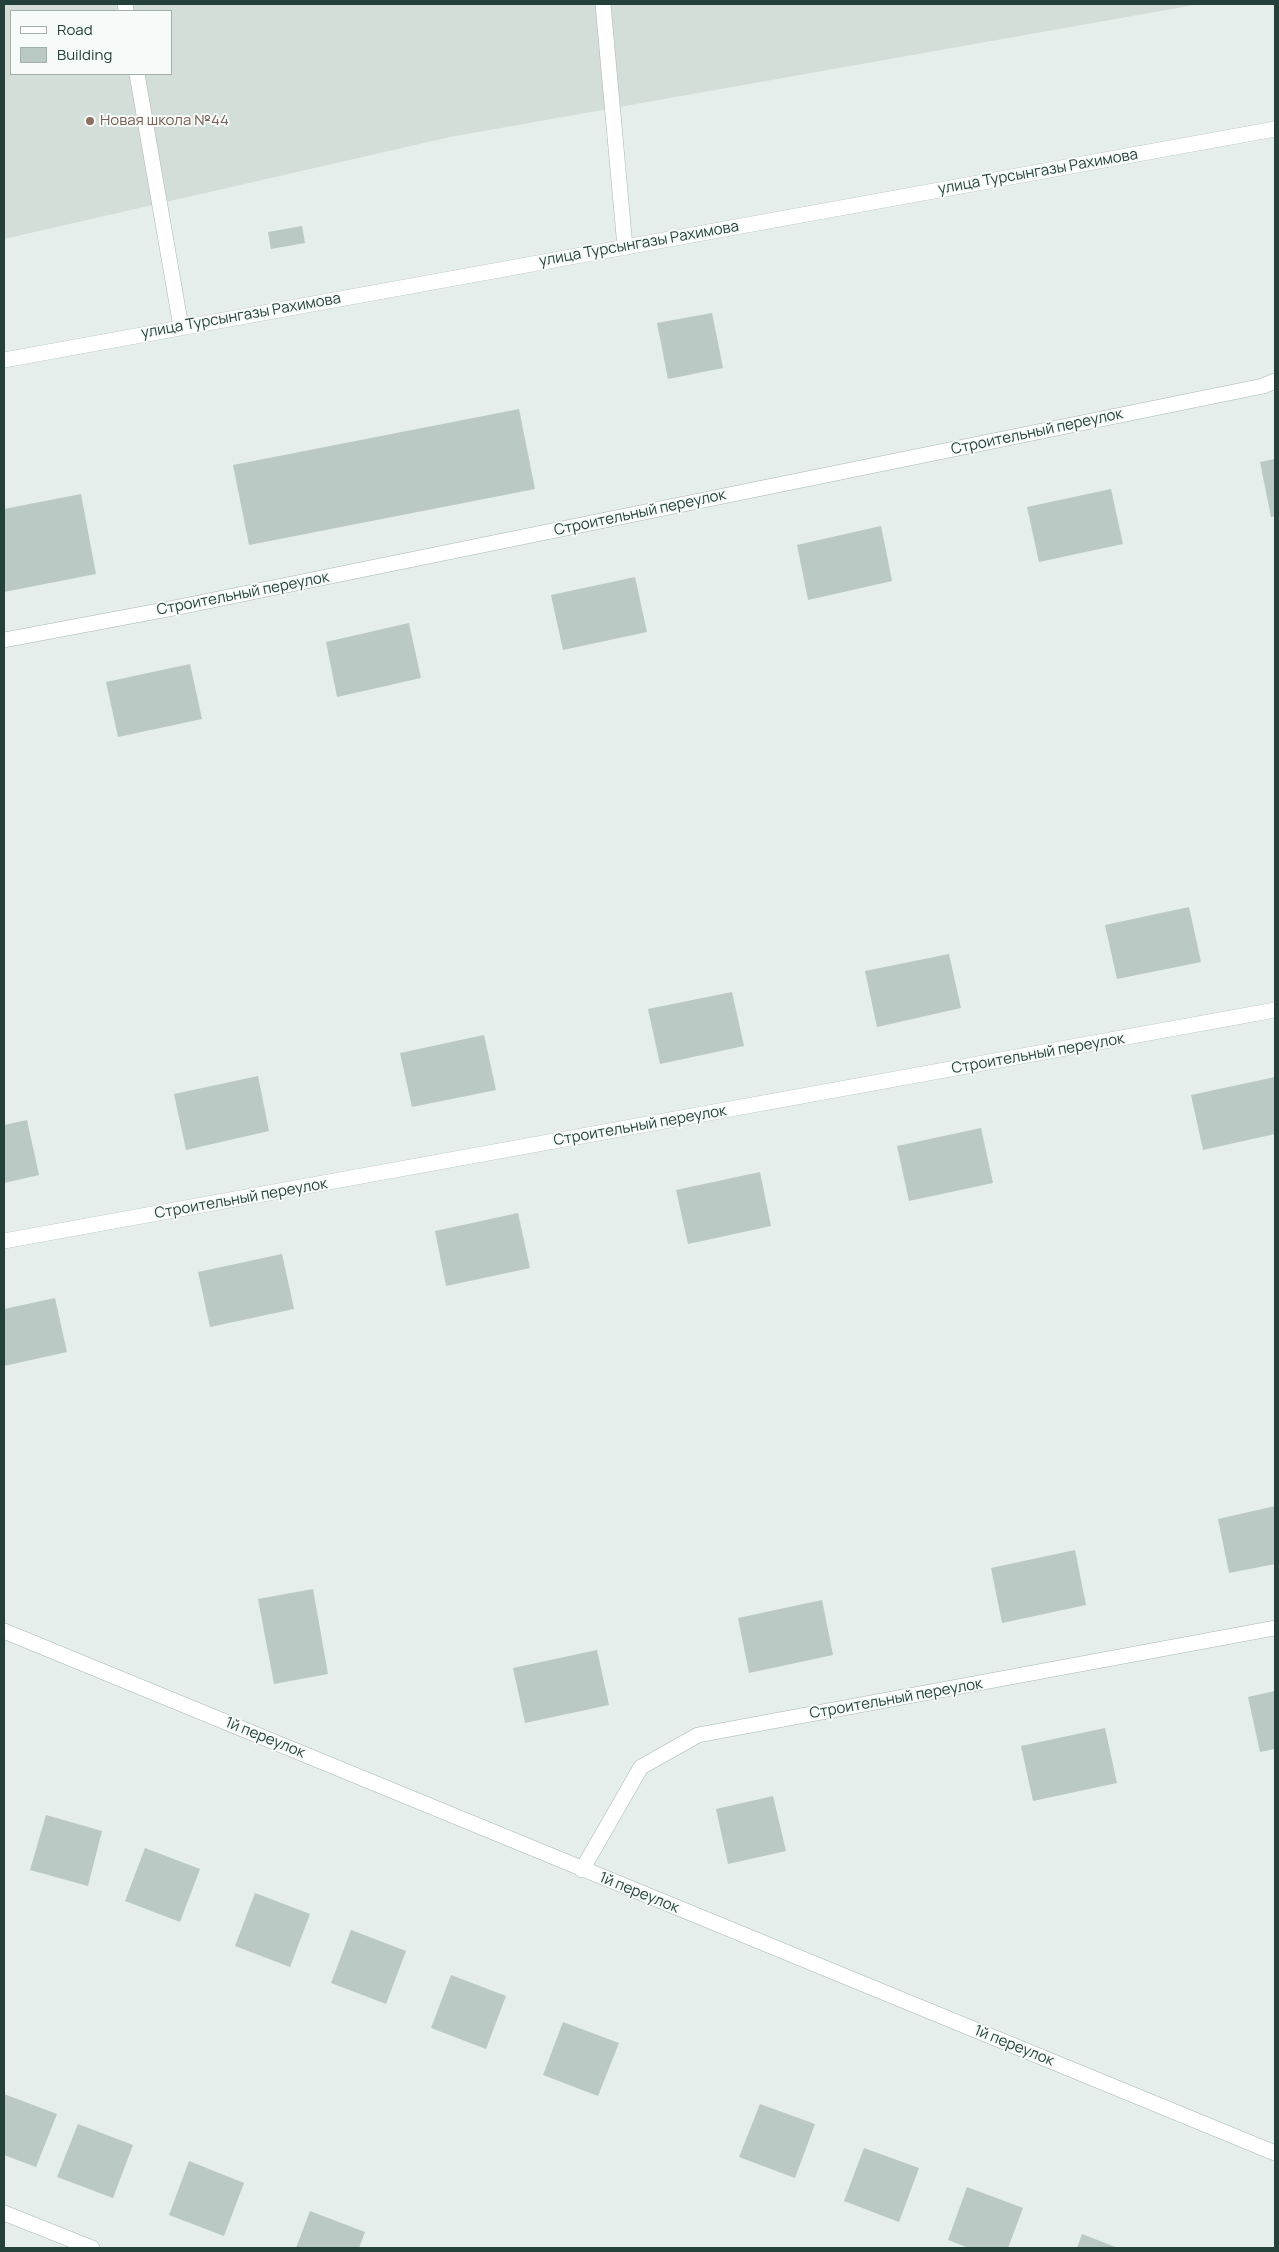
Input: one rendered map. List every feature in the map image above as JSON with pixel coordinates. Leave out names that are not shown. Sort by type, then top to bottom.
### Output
[{"type":"street","points":[[603,4],[625,247]]},
{"type":"street","points":[[137,75],[181,327]]},
{"type":"street","name":"улица Турсынгазы Рахимова","points":[[4,360],[1275,129]]},
{"type":"street","name":"Строительный переулок","points":[[4,640],[301,582],[1263,386],[1275,381]]},
{"type":"street","name":"Строительный переулок","points":[[4,1241],[1275,1010]]},
{"type":"street","name":"Строительный переулок","points":[[582,1870],[641,1767],[698,1735],[1275,1628]]},
{"type":"street","name":"1й переулок","points":[[4,1631],[1275,2153]]},
{"type":"street","points":[[4,2213],[92,2248]]},
{"type":"shaded area","points":[[4,4],[1200,4],[450,137],[4,239]]},
{"type":"building","points":[[302,226],[305,243],[271,249],[268,232]]},
{"type":"building","points":[[712,313],[723,368],[668,379],[657,323]]},
{"type":"building","points":[[519,409],[535,489],[249,545],[233,465]]},
{"type":"building","points":[[1275,459],[1275,516],[1271,517],[1260,462]]},
{"type":"building","points":[[1111,489],[1123,544],[1039,562],[1027,507]]},
{"type":"building","points":[[81,494],[96,574],[4,592],[4,509]]},
{"type":"building","points":[[881,526],[892,581],[808,600],[797,545]]},
{"type":"building","points":[[635,577],[647,632],[563,650],[551,595]]},
{"type":"building","points":[[409,623],[421,678],[337,697],[326,642]]},
{"type":"building","points":[[190,664],[202,719],[118,737],[106,682]]},
{"type":"building","points":[[1189,907],[1201,962],[1117,979],[1105,925]]},
{"type":"building","points":[[949,954],[961,1008],[877,1027],[865,971]]},
{"type":"building","points":[[732,992],[744,1046],[660,1064],[648,1009]]},
{"type":"building","points":[[484,1035],[496,1090],[412,1107],[400,1053]]},
{"type":"building","points":[[258,1076],[269,1131],[186,1150],[174,1094]]},
{"type":"building","points":[[1275,1077],[1275,1134],[1203,1150],[1191,1095]]},
{"type":"building","points":[[27,1120],[39,1175],[4,1183],[4,1125]]},
{"type":"building","points":[[981,1128],[993,1183],[909,1201],[897,1146]]},
{"type":"building","points":[[760,1172],[771,1226],[688,1244],[676,1190]]},
{"type":"building","points":[[518,1213],[530,1268],[446,1286],[435,1231]]},
{"type":"building","points":[[282,1254],[294,1309],[210,1327],[198,1272]]},
{"type":"building","points":[[55,1298],[67,1352],[4,1366],[4,1309]]},
{"type":"building","points":[[1275,1506],[1275,1564],[1229,1573],[1218,1519]]},
{"type":"building","points":[[1075,1550],[1086,1605],[1002,1623],[991,1568]]},
{"type":"building","points":[[313,1589],[328,1674],[274,1684],[258,1599]]},
{"type":"building","points":[[822,1600],[833,1655],[749,1673],[738,1618]]},
{"type":"building","points":[[597,1650],[609,1705],[525,1723],[513,1668]]},
{"type":"building","points":[[1275,1691],[1275,1749],[1260,1752],[1248,1697]]},
{"type":"building","points":[[1105,1728],[1117,1783],[1033,1801],[1021,1746]]},
{"type":"building","points":[[773,1796],[786,1851],[728,1864],[716,1809]]},
{"type":"building","points":[[46,1815],[102,1831],[88,1886],[30,1870]]},
{"type":"building","points":[[145,1848],[200,1869],[180,1922],[125,1901]]},
{"type":"building","points":[[255,1893],[310,1914],[290,1967],[235,1946]]},
{"type":"building","points":[[351,1930],[406,1951],[386,2004],[331,1983]]},
{"type":"building","points":[[451,1975],[506,1996],[486,2049],[431,2028]]},
{"type":"building","points":[[563,2022],[619,2043],[598,2096],[543,2075]]},
{"type":"building","points":[[4,2094],[57,2114],[36,2167],[4,2155]]},
{"type":"building","points":[[760,2104],[815,2124],[795,2178],[739,2157]]},
{"type":"building","points":[[78,2124],[133,2145],[113,2198],[57,2177]]},
{"type":"building","points":[[864,2148],[919,2168],[899,2222],[844,2201]]},
{"type":"building","points":[[189,2161],[244,2183],[224,2236],[169,2215]]},
{"type":"building","points":[[967,2187],[1023,2208],[1008,2248],[969,2248],[948,2240]]},
{"type":"building","points":[[310,2211],[365,2232],[359,2248],[296,2248]]},
{"type":"building","points":[[1082,2234],[1118,2248],[1077,2248]]},
{"type":"place","name":"Новая школа №44","points":[[90,121]]}]
